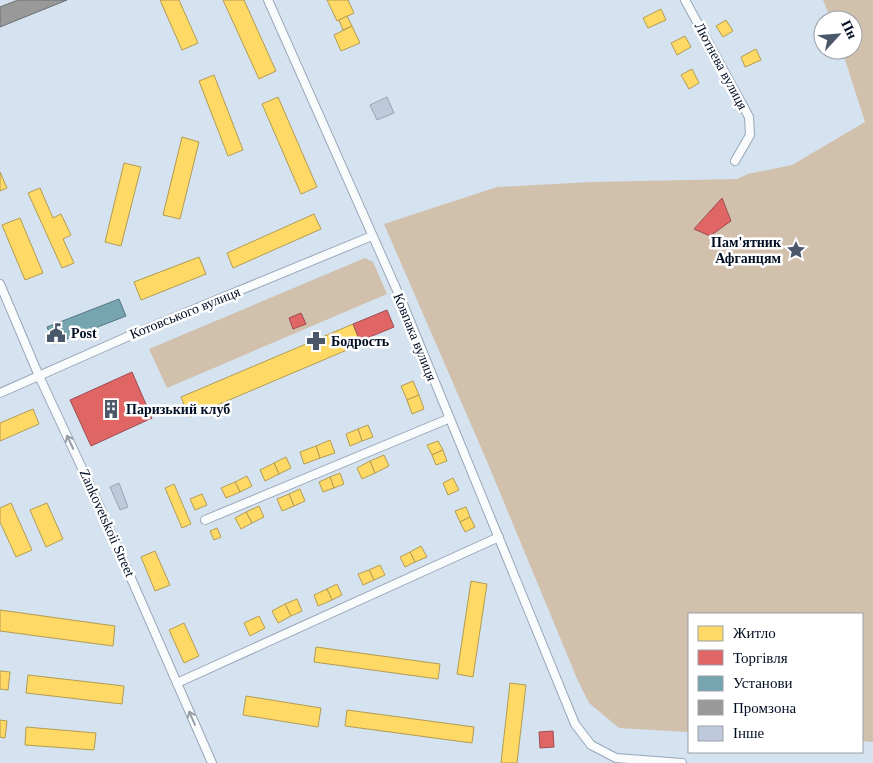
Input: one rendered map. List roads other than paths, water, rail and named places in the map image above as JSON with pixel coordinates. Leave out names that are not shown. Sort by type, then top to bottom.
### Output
[{"type":"street","name":"Ковпака вулиця","points":[[268,0],[403,304],[448,419],[499,537],[554,677],[575,724],[591,744],[616,758],[682,763]]},
{"type":"street","name":"Лютнева вулиця","points":[[685,0],[749,117],[750,134],[735,161]]},
{"type":"street","name":"Котовського вулиця","points":[[0,393],[129,336],[372,236]]},
{"type":"street","name":"Zankovetskoii Street","points":[[0,284],[39,376],[95,496],[212,763]]},
{"type":"street","points":[[205,520],[448,419]]},
{"type":"street","points":[[177,683],[499,537]]},
{"type":"place","name":"Пам'ятник Афганцям","points":[[796,250]]},
{"type":"place","name":"Post","points":[[56,333]]},
{"type":"place","name":"Бодрость","points":[[316,341]]},
{"type":"place","name":"Паризький клуб","points":[[111,409]]}]
